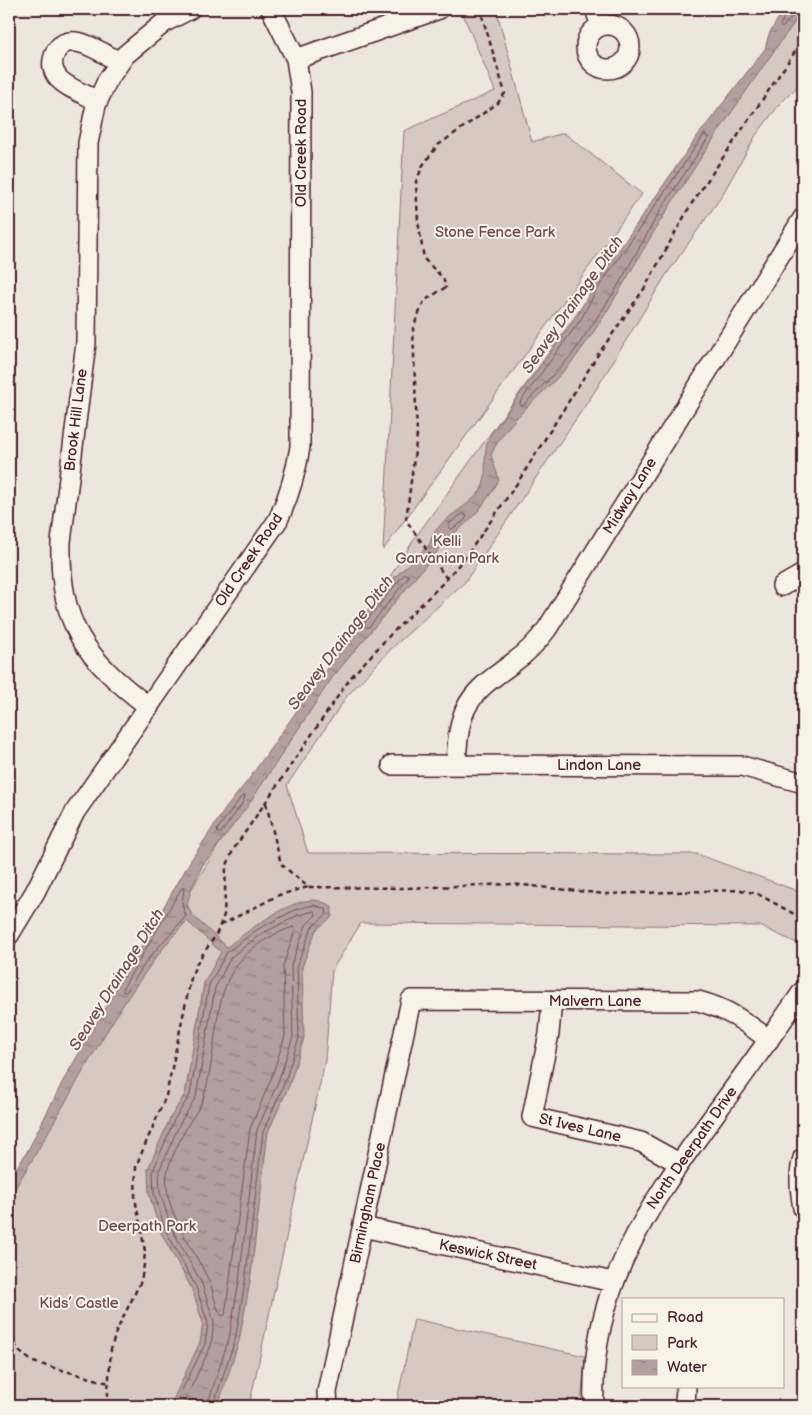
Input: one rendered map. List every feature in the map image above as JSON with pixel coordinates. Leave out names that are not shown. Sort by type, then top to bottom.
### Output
[{"type":"street","name":"Brook Hill Lane","points":[[149,706],[114,680],[86,649],[75,629],[64,596],[60,568],[61,542],[86,343],[88,143],[98,101],[119,62],[144,37],[165,22],[190,9]]},
{"type":"street","name":"Old Creek Road","points":[[9,935],[22,914],[75,812],[278,520],[289,497],[297,470],[300,446],[301,92],[296,58],[271,9]]},
{"type":"street","points":[[296,58],[439,9]]},
{"type":"street","points":[[98,101],[62,82],[53,70],[54,56],[63,45],[76,41],[119,62]]},
{"type":"street","name":"Midway Lane","points":[[456,764],[459,730],[472,698],[486,682],[516,661],[548,629],[803,218]]},
{"type":"street","points":[[782,586],[803,574]]},
{"type":"street","name":"Lindon Lane","points":[[392,765],[742,766],[803,782]]},
{"type":"street","name":"North Deerpath Drive","points":[[594,1406],[593,1388],[601,1329],[613,1282],[630,1243],[660,1189],[803,992]]},
{"type":"street","name":"Malvern Lane","points":[[411,1000],[698,1002],[719,1007],[740,1017],[769,1040]]},
{"type":"street","name":"Birmingham Place","points":[[328,1406],[327,1392],[411,1000]]},
{"type":"street","name":"St Ives Lane","points":[[552,1002],[550,1034],[532,1118],[641,1142],[679,1163]]},
{"type":"street","points":[[803,1158],[800,1175],[800,1193],[803,1208]]},
{"type":"street","name":"Keswick Street","points":[[362,1227],[613,1282]]},
{"type":"street","points":[[685,1406],[686,1388]]},
{"type":"path","points":[[447,579],[406,520],[417,435],[413,328],[424,301],[446,287],[443,278],[424,259],[418,221],[416,182],[423,165],[438,145],[498,103],[504,93],[480,9]]},
{"type":"path","points":[[107,1406],[111,1349],[116,1332],[141,1282],[144,1265],[145,1251],[135,1198],[136,1166],[166,1096],[186,993],[196,964],[221,925],[225,904],[226,868],[233,850],[351,677],[447,579],[467,555],[518,482],[599,353],[644,289],[690,206],[803,40]]},
{"type":"path","points":[[266,803],[281,864],[308,887]]},
{"type":"path","points":[[221,925],[238,914],[279,895],[308,887],[406,888],[512,884],[606,894],[741,890],[758,894],[803,919]]},
{"type":"path","points":[[9,1336],[20,1352],[33,1362],[109,1383]]},
{"type":"green space","name":"Stone Fence Park","points":[[478,9],[496,9],[532,142],[564,133],[642,194],[383,550],[404,131],[495,91],[463,14]]},
{"type":"green space","name":"Deerpath Park","points":[[797,9],[803,9],[803,81],[779,105],[756,135],[721,197],[666,275],[595,391],[465,582],[392,648],[347,696],[287,785],[308,853],[697,854],[803,893],[803,946],[760,926],[361,923],[332,970],[325,1061],[249,1406],[9,1406],[9,1185],[276,752],[417,535]]},
{"type":"green space","points":[[414,1319],[585,1356],[581,1406],[396,1406]]},
{"type":"water","points":[[784,9],[803,9],[803,11],[684,183],[601,321],[565,370],[518,417],[498,442],[491,455],[499,480],[489,496],[472,518],[450,536],[332,678],[247,807],[203,865],[192,887],[187,904],[192,915],[227,947],[279,911],[302,902],[315,900],[332,906],[332,917],[316,930],[302,967],[304,1038],[289,1086],[268,1132],[250,1282],[239,1341],[218,1406],[167,1406],[173,1400],[200,1342],[203,1323],[192,1289],[160,1231],[149,1194],[148,1169],[170,1118],[185,1094],[204,983],[221,952],[187,921],[162,950],[125,1002],[9,1198],[9,1179],[27,1152],[63,1081],[191,860],[367,611],[394,578],[430,544],[432,536],[437,529],[480,491],[485,476],[486,447],[491,434],[577,316],[592,289],[696,138],[765,49],[769,34]]},
{"type":"water label","name":"Seavey Drainage Ditch","points":[[573,305]]},
{"type":"water label","name":"Seavey Drainage Ditch","points":[[341,643]]},
{"type":"water label","name":"Seavey Drainage Ditch","points":[[117,980]]},
{"type":"park label","name":"Kelli Garvanian Park","points":[[447,550]]},
{"type":"park label","name":"Kids’ Castle","points":[[79,1303]]}]
